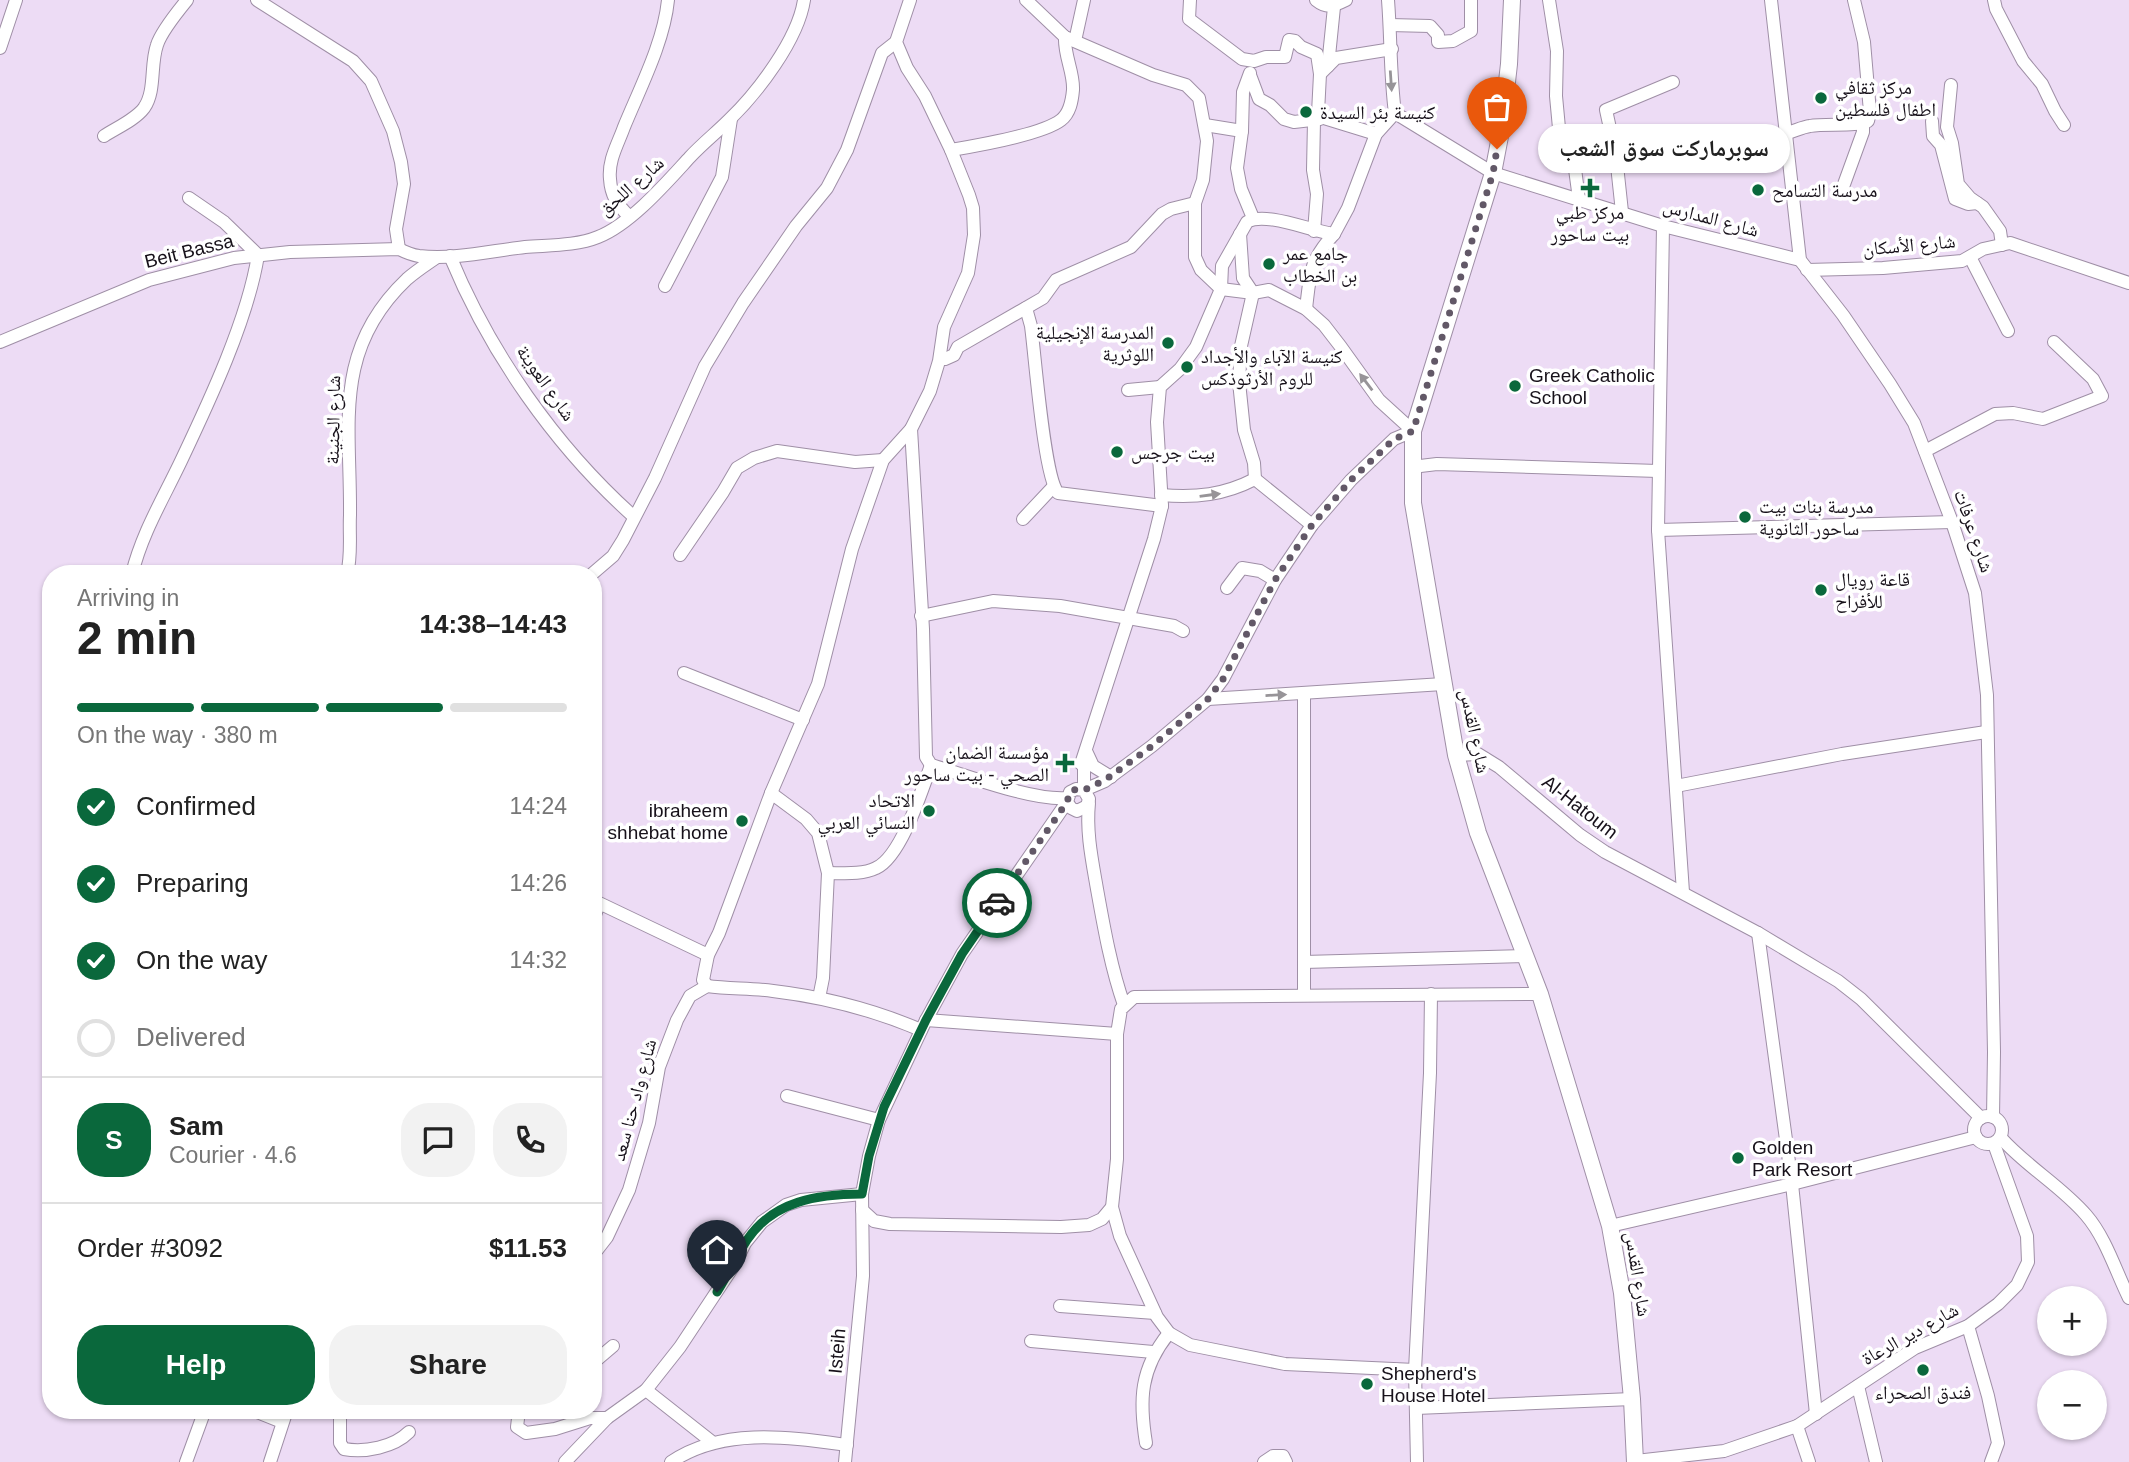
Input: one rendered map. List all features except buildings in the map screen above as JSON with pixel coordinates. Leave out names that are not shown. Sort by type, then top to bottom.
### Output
[{"type":"main road","name":"شارع القدس","points":[[1512,0],[1505,102],[1493,173],[1413,431],[1413,503],[1456,755],[1478,833],[1540,994],[1609,1226],[1622,1293],[1636,1462]]},
{"type":"street","points":[[0,48],[16,0]]},
{"type":"street","points":[[104,136],[145,107],[151,92],[152,64],[158,41],[187,0]]},
{"type":"street","points":[[257,0],[353,61],[371,81],[393,131],[401,162],[404,184],[396,229],[399,249]]},
{"type":"street","points":[[629,216],[620,208],[613,195],[609,176],[613,152],[656,48],[667,15],[668,0]]},
{"type":"street","name":"شارع اللحق","points":[[399,249],[416,256],[443,256],[574,243],[612,230],[666,185],[692,155],[731,119],[787,47],[804,0]]},
{"type":"street","points":[[602,565],[613,556],[623,540],[655,478],[705,366],[758,281],[796,226],[827,188],[847,150],[882,53],[896,42],[910,0]]},
{"type":"street","points":[[1026,0],[1070,39],[1153,75],[1186,85],[1199,98],[1207,141],[1203,180],[1195,204],[1195,257],[1201,270],[1221,289],[1253,293],[1269,290],[1306,309],[1332,336],[1380,400],[1413,431],[1394,439],[1351,480],[1312,525],[1275,580],[1223,679],[1208,699],[1108,779],[1084,809],[1077,811]]},
{"type":"street","points":[[951,150],[1035,132],[1060,120],[1069,110],[1073,88],[1070,39],[1084,0]]},
{"type":"street","points":[[1190,0],[1189,19],[1242,59],[1254,61],[1266,57],[1285,57],[1289,40],[1317,54],[1324,70]]},
{"type":"street","points":[[1316,0],[1325,6],[1334,7],[1346,0]]},
{"type":"street","points":[[1306,309],[1312,263],[1334,234],[1348,208],[1376,134],[1395,113],[1390,76],[1392,49],[1388,0]]},
{"type":"street","points":[[1390,25],[1430,26],[1438,35],[1438,42],[1453,41],[1471,31],[1471,0]]},
{"type":"street","points":[[1549,0],[1557,51],[1556,96],[1559,128],[1571,139],[1579,199]]},
{"type":"street","points":[[1771,0],[1804,265]]},
{"type":"street","points":[[1787,133],[1808,126],[1863,124],[1868,121],[1870,112],[1864,43],[1854,0]]},
{"type":"street","points":[[1994,0],[2023,61],[2042,84],[2064,125]]},
{"type":"street","points":[[1314,231],[1317,194],[1313,170],[1318,107],[1334,7]]},
{"type":"street","points":[[896,42],[951,150],[973,208],[974,235],[968,273],[944,327],[943,338],[950,352]]},
{"type":"street","points":[[1324,70],[1336,58],[1392,49]]},
{"type":"street","points":[[1253,218],[1241,189],[1237,169],[1243,92],[1254,61]]},
{"type":"street","points":[[1250,75],[1259,99],[1270,105],[1284,120],[1290,122],[1319,119],[1376,134]]},
{"type":"street","points":[[1622,212],[1616,156],[1606,110],[1673,82]]},
{"type":"street","points":[[1951,85],[1947,127],[1958,184],[1983,207],[2000,231],[2002,245],[2010,243],[2129,284]]},
{"type":"street","name":"شارع المدارس","points":[[1395,113],[1493,173],[1663,226],[1804,265]]},
{"type":"street","points":[[665,286],[722,177],[731,119]]},
{"type":"street","points":[[1932,121],[1933,136],[1941,145],[1955,199],[1968,204],[1977,203]]},
{"type":"street","points":[[1843,187],[1863,132],[1863,124]]},
{"type":"street","points":[[1205,125],[1242,131]]},
{"type":"street","points":[[135,565],[150,521],[185,454],[228,352],[252,285],[258,255],[224,222],[188,198]]},
{"type":"street","points":[[1117,1034],[923,1025],[819,998],[771,990],[707,986],[703,980],[708,956],[769,798],[817,684],[852,549],[883,460],[911,429],[936,373],[950,352],[1043,298],[1056,280],[1131,247],[1162,214],[1171,209],[1195,204]]},
{"type":"street","points":[[1128,390],[1160,387],[1180,369],[1196,347],[1221,289],[1222,266],[1239,232],[1253,218],[1280,220],[1314,231],[1334,234]]},
{"type":"street","points":[[1663,226],[1658,530],[1683,892]]},
{"type":"street","points":[[1239,232],[1243,278],[1253,293],[1238,361],[1244,430],[1254,463],[1255,479],[1312,525]]},
{"type":"street","name":"شارع الأسكان","points":[[1804,265],[1883,268],[1962,261],[1983,249],[2002,245]]},
{"type":"street","name":"Beit Bassa","points":[[0,342],[149,279],[234,258],[300,251],[399,249]]},
{"type":"street","name":"شارع العوينة","points":[[443,256],[527,396],[589,472],[634,516]]},
{"type":"street","name":"شارع الجنينة","points":[[349,565],[349,386],[355,358],[379,312],[408,278],[443,256]]},
{"type":"street","points":[[1970,257],[2008,331]]},
{"type":"street","name":"شارع عرفات","points":[[1804,265],[1843,314],[1914,423],[1952,522],[1975,593],[1987,695],[1994,1052],[1987,1118]]},
{"type":"street","points":[[1026,308],[1031,326],[1046,457],[1053,487],[1058,493],[1161,500],[1209,496],[1226,492],[1255,479]]},
{"type":"street","points":[[1925,451],[1995,414],[2013,413],[2043,419],[2102,396],[2093,379],[2054,342]]},
{"type":"street","points":[[1160,387],[1157,422],[1161,500],[1154,539],[1085,754],[1084,790],[1088,796],[1089,839],[1102,915],[1117,986],[1124,1005],[1117,1034],[1117,1159],[1112,1207],[1121,1236],[1155,1313],[1168,1333],[1190,1345],[1285,1364],[1415,1370]]},
{"type":"street","points":[[911,429],[926,757],[931,765],[1051,799],[1068,797],[1076,789],[1084,790],[1108,779]]},
{"type":"street","points":[[680,555],[737,468],[754,458],[777,451],[855,462],[883,460]]},
{"type":"street","points":[[1412,467],[1437,464],[1658,471]]},
{"type":"street","points":[[1023,519],[1053,487]]},
{"type":"street","points":[[1658,530],[1952,522]]},
{"type":"street","points":[[1227,588],[1242,568],[1260,571],[1275,580]]},
{"type":"street","points":[[921,616],[993,601],[1060,606],[1174,626],[1184,631]]},
{"type":"street","points":[[684,673],[803,719]]},
{"type":"street","points":[[1223,679],[1227,689],[1239,697]]},
{"type":"street","points":[[1208,699],[1443,684]]},
{"type":"street","points":[[1304,694],[1304,995]]},
{"type":"street","points":[[1676,786],[1842,754],[1986,732]]},
{"type":"street","points":[[1085,754],[1093,766],[1108,779]]},
{"type":"street","name":"Isteih","points":[[845,1462],[857,1348],[864,1242],[862,1194],[878,1120],[923,1025],[962,954],[1068,797],[1085,754]]},
{"type":"street","name":"Al-Hatoum","points":[[1456,755],[1478,754],[1499,766],[1580,835],[1605,852],[1758,933],[1838,981],[1861,999],[1987,1118]]},
{"type":"street","points":[[828,873],[861,872],[886,863],[916,808],[931,765]]},
{"type":"street","points":[[1068,797],[1071,808],[1077,811],[1089,839]]},
{"type":"street","points":[[769,798],[806,819],[818,833],[828,873],[823,978],[819,998]]},
{"type":"street","points":[[602,904],[708,956]]},
{"type":"street","points":[[1758,933],[1792,1184],[1816,1414]]},
{"type":"street","points":[[1304,962],[1525,956]]},
{"type":"street","name":"شارع واد حنا سعد","points":[[602,1243],[629,1190],[649,1123],[659,1067],[677,1020],[690,996],[707,986]]},
{"type":"street","points":[[1124,1005],[1134,998],[1152,996],[1540,994]]},
{"type":"street","points":[[1417,1462],[1415,1370],[1430,1073],[1431,995]]},
{"type":"street","points":[[787,1096],[878,1120]]},
{"type":"street","points":[[1998,1141],[2003,1129],[2000,1122],[1987,1118],[1976,1124],[1976,1137],[1980,1142],[1998,1141],[2062,1190],[2089,1218],[2129,1298]]},
{"type":"street","points":[[1609,1226],[1792,1184],[1976,1137]]},
{"type":"street","name":"شارع دير الرعاة","points":[[1636,1462],[1724,1451],[1797,1426],[1915,1349],[1968,1325],[1998,1304],[2017,1285],[2028,1262],[2027,1236],[1998,1141]]},
{"type":"street","points":[[565,1462],[607,1419],[646,1390],[680,1347],[733,1267],[745,1243],[762,1222],[786,1205],[802,1200],[862,1194]]},
{"type":"street","points":[[862,1210],[874,1221],[890,1224],[1080,1226],[1102,1219],[1112,1207]]},
{"type":"street","points":[[864,1242],[872,1229],[890,1224]]},
{"type":"street","points":[[1060,1306],[1155,1313]]},
{"type":"street","points":[[1968,1325],[1988,1395],[1998,1443],[1991,1462]]},
{"type":"street","points":[[1146,1444],[1142,1404],[1153,1352],[1168,1333]]},
{"type":"street","points":[[1031,1341],[1153,1352]]},
{"type":"street","points":[[602,1355],[613,1346]]},
{"type":"street","points":[[1858,1386],[1876,1462]]},
{"type":"street","points":[[646,1390],[712,1442]]},
{"type":"street","points":[[1416,1408],[1632,1399]]},
{"type":"street","points":[[186,1462],[200,1419]]},
{"type":"street","points":[[270,1462],[283,1419]]},
{"type":"street","points":[[340,1419],[340,1443],[344,1449],[352,1451],[398,1443],[409,1432]]},
{"type":"street","points":[[518,1419],[517,1427],[526,1433],[555,1429],[587,1419]]},
{"type":"street","points":[[602,1419],[607,1419]]},
{"type":"street","points":[[1797,1426],[1809,1462]]},
{"type":"street","points":[[671,1462],[688,1451],[712,1442],[769,1437],[847,1445]]},
{"type":"street","points":[[1264,1462],[1273,1456],[1283,1456],[1286,1462]]},
{"type":"way so far","points":[[997,903],[1067,802],[1070,792],[1076,789],[1084,790],[1105,780],[1152,746],[1208,699],[1223,679],[1275,580],[1312,525],[1351,480],[1394,439],[1413,431],[1493,173],[1497,149]]},
{"type":"place","name":"مركز ثقافي اطفال فلسطين","points":[[1821,98]]},
{"type":"place","name":"كنيسة بئر السيدة","points":[[1306,112]]},
{"type":"place","name":"سوبرماركت سوق الشعب","points":[[1497,149]]},
{"type":"place","name":"مركز طبي بيت ساحور","points":[[1590,188]]},
{"type":"place","name":"مدرسة التسامح","points":[[1758,190]]},
{"type":"place","name":"جامع عمر بن الخطاب","points":[[1269,264]]},
{"type":"place","name":"المدرسة الإنجيلية اللوثرية","points":[[1168,343]]},
{"type":"place","name":"كنيسة الآباء والأجداد للروم الأرثوذكس","points":[[1187,367]]},
{"type":"place","name":"Greek Catholic School","points":[[1515,386]]},
{"type":"place","name":"بيت جرجس","points":[[1117,452]]},
{"type":"place","name":"مدرسة بنات بيت ساحور الثانوية","points":[[1745,517]]},
{"type":"place","name":"قاعة رويال للأفراح","points":[[1821,590]]},
{"type":"place","name":"مؤسسة الضمان الصحي - بيت ساحور","points":[[1065,763]]},
{"type":"place","name":"الاتحاد النسائي العربي","points":[[929,811]]},
{"type":"place","name":"ibraheem shhebat home","points":[[742,821]]},
{"type":"place","name":"Golden Park Resort","points":[[1738,1158]]},
{"type":"place","name":"فندق الصحراء","points":[[1923,1370]]},
{"type":"place","name":"Shepherd's House Hotel","points":[[1367,1384]]},
{"type":"route","points":[[717,1292],[751,1234],[762,1222],[786,1205],[835,1195],[862,1194],[878,1120],[884,1107],[962,954],[997,903]]}]
